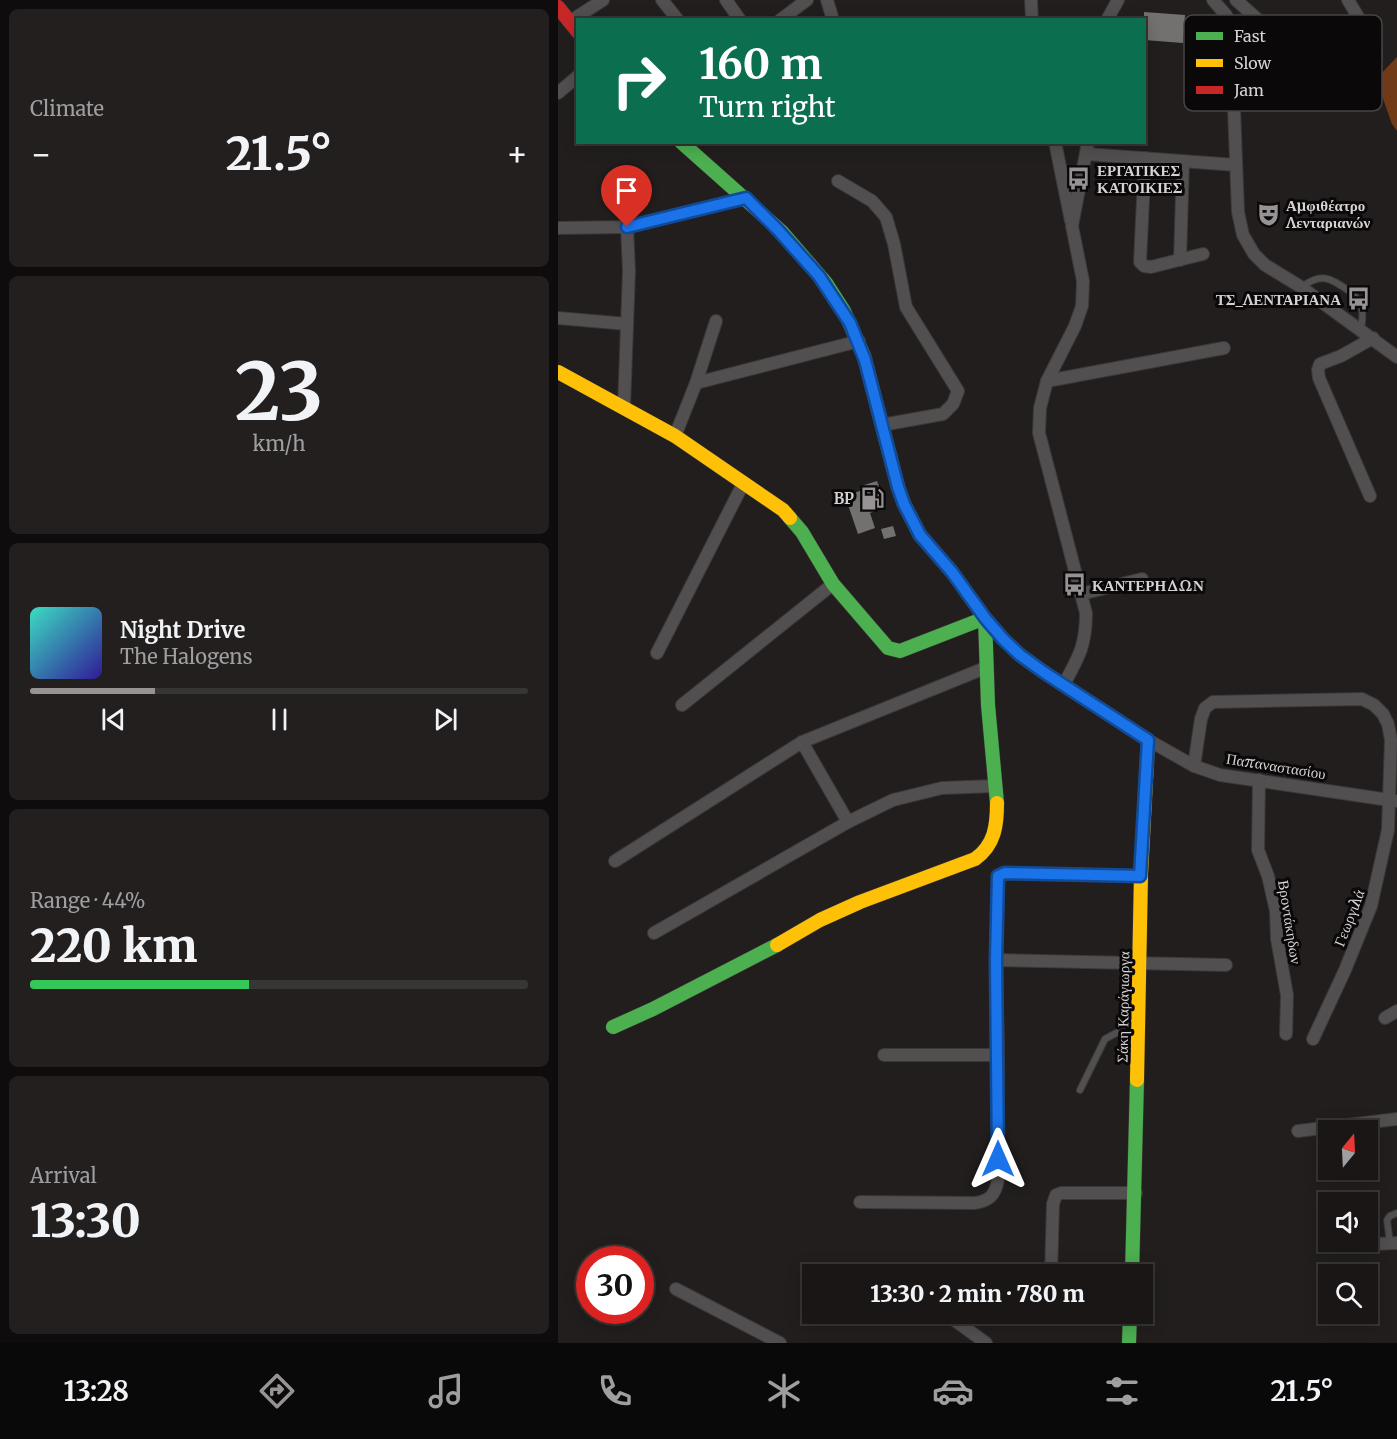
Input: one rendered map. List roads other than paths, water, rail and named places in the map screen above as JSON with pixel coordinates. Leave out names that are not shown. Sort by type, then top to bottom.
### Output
[{"type":"street","points":[[583,18],[603,0]]},
{"type":"street","points":[[662,0],[676,18]]},
{"type":"street","points":[[726,0],[739,18]]},
{"type":"street","points":[[783,18],[807,0]]},
{"type":"street","points":[[827,0],[832,18]]},
{"type":"street","points":[[1030,0],[1032,18]]},
{"type":"street","points":[[1108,18],[1118,0]]},
{"type":"street","points":[[1213,0],[1226,15]]},
{"type":"street","points":[[1236,0],[1253,15]]},
{"type":"street","points":[[1348,0],[1357,15]]},
{"type":"street","points":[[558,7],[573,27]]},
{"type":"street","points":[[558,93],[576,78]]},
{"type":"street","points":[[1234,111],[1238,212],[1243,234],[1254,254],[1264,265],[1301,287],[1397,357]]},
{"type":"street","name":"Παπαναστασίου","points":[[683,144],[746,198],[778,230],[819,276],[837,301],[859,341],[898,487],[912,522],[920,535],[968,592],[985,618],[1020,655],[1148,740],[1194,766],[1220,775],[1393,800]]},
{"type":"street","points":[[1055,144],[1083,281],[1082,306],[1075,326],[1047,381],[1040,408],[1039,433],[1086,613],[1086,635],[1081,654],[1064,684]]},
{"type":"street","points":[[1072,226],[1087,148],[1145,158],[1236,165]]},
{"type":"street","points":[[1145,158],[1140,262],[1144,266],[1151,267],[1203,254]]},
{"type":"street","points":[[1180,260],[1183,161]]},
{"type":"street","points":[[838,181],[872,201],[886,217],[894,243],[906,307],[958,391],[953,404],[943,414],[882,425]]},
{"type":"street","points":[[558,228],[627,227],[746,198]]},
{"type":"street","points":[[624,407],[630,250],[627,227]]},
{"type":"street","points":[[558,318],[627,324]]},
{"type":"street","points":[[675,436],[696,383],[716,321]]},
{"type":"street","points":[[1370,496],[1319,378],[1318,370],[1320,364],[1341,356],[1373,338]]},
{"type":"street","points":[[696,383],[859,341]]},
{"type":"street","points":[[1047,381],[1224,348]]},
{"type":"street","points":[[558,372],[675,436],[792,519],[833,584],[882,642],[893,650],[906,649],[985,618],[985,668],[995,786],[996,828],[989,847],[982,856],[860,902],[820,920],[768,951],[614,1027]]},
{"type":"street","points":[[657,653],[743,484]]},
{"type":"street","points":[[1081,594],[1142,579]]},
{"type":"street","points":[[682,705],[833,584]]},
{"type":"street","points":[[615,861],[802,742],[985,668]]},
{"type":"street","name":"Γεωργιλά","points":[[1194,766],[1201,719],[1205,708],[1213,702],[1362,699],[1374,705],[1383,714],[1388,724],[1391,740],[1393,800],[1389,830],[1371,906],[1346,970],[1312,1040]]},
{"type":"street","name":"Σάκη Καράγιωργα","points":[[1133,1264],[1136,1193],[1140,876],[1148,740]]},
{"type":"street","points":[[802,742],[848,822]]},
{"type":"street","name":"Βροντάκηδων","points":[[1259,780],[1258,850],[1268,876],[1276,911],[1277,939],[1287,995],[1286,1034]]},
{"type":"street","points":[[654,933],[848,822],[893,800],[925,791],[995,786]]},
{"type":"street","points":[[860,1202],[974,1203],[983,1202],[996,1191],[998,1179],[996,960],[998,876],[1005,873],[1140,876]]},
{"type":"street","points":[[996,960],[1226,965]]},
{"type":"street","points":[[1385,1018],[1397,1011]]},
{"type":"street","points":[[884,1055],[998,1055]]},
{"type":"street","points":[[1298,1131],[1397,1119]]},
{"type":"street","points":[[1052,1264],[1053,1204],[1056,1195],[1061,1192],[1136,1193]]},
{"type":"street","points":[[676,1289],[780,1343]]},
{"type":"street","points":[[960,1324],[987,1343]]},
{"type":"street","points":[[1129,1343],[1130,1324]]},
{"type":"lane","points":[[1301,287],[1310,280],[1319,278],[1329,278],[1337,282],[1361,304],[1363,313],[1361,329]]},
{"type":"lane","points":[[1080,1090],[1105,1039],[1118,1032],[1139,1030]]},
{"type":"lane","points":[[1393,1244],[1387,1220],[1397,1213]]},
{"type":"place","name":"ΕΡΓΑΤΙΚΕΣ ΚΑΤΟΙΚΙΕΣ","points":[[1079,179]]},
{"type":"place","name":"Αμφιθέατρο Λενταριανών","points":[[1268,214]]},
{"type":"place","name":"ΤΣ_ΛΕΝΤΑΡΙΑΝΑ","points":[[1359,299]]},
{"type":"place","name":"BP","points":[[872,498]]},
{"type":"place","name":"ΚΑΝΤΕΡΗΔΩΝ","points":[[1074,585]]}]
